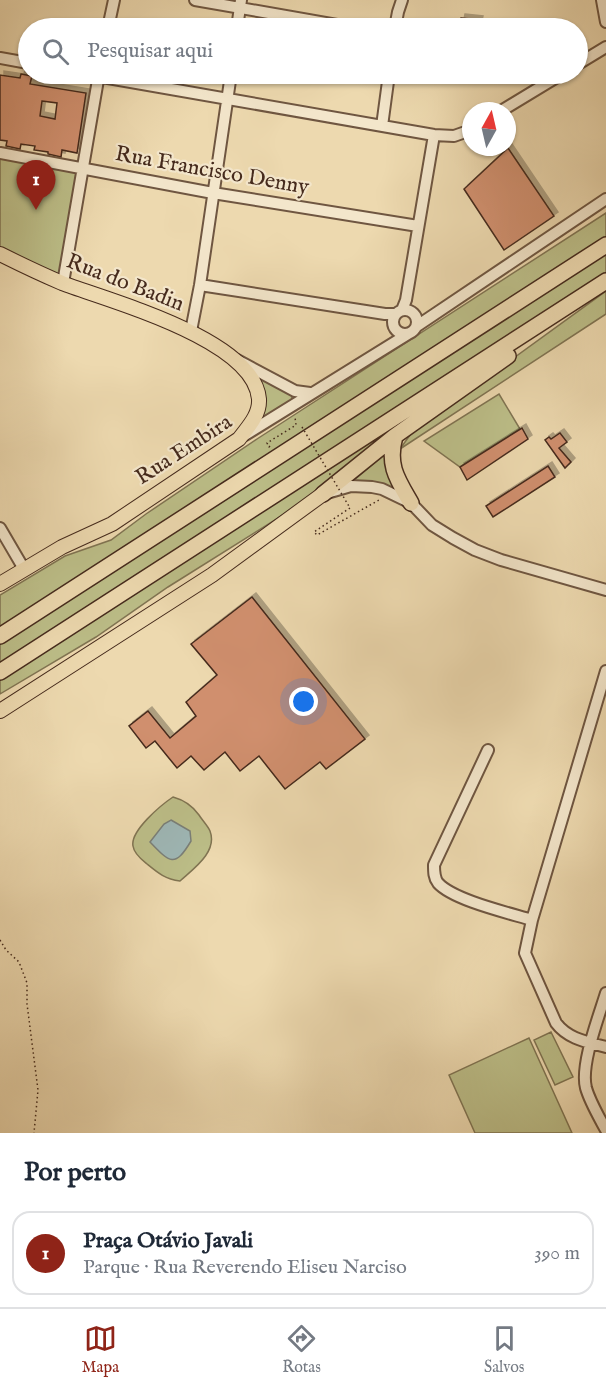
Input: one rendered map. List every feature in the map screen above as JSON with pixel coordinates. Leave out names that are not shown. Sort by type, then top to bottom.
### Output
[{"type":"highway","points":[[0,636],[606,245]]},
{"type":"highway","points":[[0,672],[606,281]]},
{"type":"highway","points":[[323,494],[395,436],[537,336],[555,314]]},
{"type":"highway","points":[[395,436],[391,456],[393,468],[411,503]]},
{"type":"main road","name":"Rua do Badin","points":[[0,254],[63,283],[191,331],[232,357],[254,383],[259,398],[258,411],[239,439]]},
{"type":"main road","name":"Rua Embira","points":[[0,584],[62,547],[112,525],[239,439]]},
{"type":"main road","points":[[0,711],[212,575],[323,494]]},
{"type":"street","points":[[110,18],[114,0]]},
{"type":"street","points":[[195,0],[241,4],[307,18]]},
{"type":"street","points":[[397,18],[402,0]]},
{"type":"street","points":[[602,0],[606,22]]},
{"type":"street","points":[[588,58],[606,47]]},
{"type":"street","points":[[0,58],[18,61]]},
{"type":"street","points":[[63,283],[81,167],[97,84]]},
{"type":"street","points":[[145,84],[434,135],[454,136],[462,133]]},
{"type":"street","points":[[191,331],[200,285],[229,84]]},
{"type":"street","points":[[382,126],[388,84]]},
{"type":"street","points":[[516,102],[546,84]]},
{"type":"street","points":[[408,334],[399,333],[405,316],[434,135]]},
{"type":"street","name":"Rua Francisco Denny","points":[[0,153],[213,193],[418,226]]},
{"type":"street","points":[[387,346],[405,316],[606,199]]},
{"type":"street","points":[[200,285],[405,316]]},
{"type":"street","name":"Rua Embira","points":[[239,439],[408,334],[405,316]]},
{"type":"street","name":"Rua do Badin","points":[[232,357],[295,391],[310,393]]},
{"type":"street","points":[[323,494],[351,486],[391,493],[411,503],[432,525],[475,550],[501,560],[606,590]]},
{"type":"street","points":[[1,532],[24,569]]},
{"type":"street","points":[[606,671],[532,920],[525,953],[556,1023],[562,1031],[569,1036],[606,1047]]},
{"type":"street","points":[[488,750],[434,865],[434,876],[438,884],[456,895],[532,920]]},
{"type":"street","points":[[606,993],[591,1043],[585,1074],[586,1090],[606,1130]]},
{"type":"path","points":[[277,442],[269,447],[267,443],[296,425]]},
{"type":"path","points":[[302,427],[350,508],[314,532],[317,535],[391,493]]},
{"type":"path","points":[[0,940],[6,950],[19,962],[27,983],[27,1004],[38,1090],[34,1133]]},
{"type":"green space","points":[[0,153],[79,167],[61,280],[0,254]]},
{"type":"green space","points":[[606,213],[606,238],[0,629],[0,595],[65,556],[111,540],[257,439]]},
{"type":"green space","points":[[606,251],[606,273],[0,665],[0,642]]},
{"type":"green space","points":[[606,291],[606,314],[400,449],[410,435],[427,421]]},
{"type":"green space","points":[[243,365],[293,392],[291,402],[251,431],[256,413]]},
{"type":"green space","points":[[499,394],[520,429],[460,467],[424,441]]},
{"type":"green space","points":[[406,416],[408,419],[313,496],[168,587],[96,637],[0,694],[0,679]]},
{"type":"green space","points":[[387,452],[398,490],[376,483],[353,481]]},
{"type":"green space","points":[[173,797],[194,808],[209,829],[212,839],[211,846],[203,859],[180,881],[166,877],[155,870],[138,856],[133,846],[133,840],[141,826]]},
{"type":"green space","points":[[551,1032],[573,1077],[555,1085],[534,1040]]},
{"type":"green space","points":[[529,1038],[572,1133],[475,1133],[449,1075]]},
{"type":"water","points":[[171,820],[190,831],[191,841],[181,856],[172,860],[163,855],[150,842],[164,824]]},
{"type":"building","points":[[0,75],[18,78],[18,84],[86,93],[77,153],[62,150],[61,157],[34,150],[35,146],[21,144],[20,149],[6,146],[7,141],[0,140]],"holes":[[[42,101],[57,103],[55,119],[40,116]]]},
{"type":"building","points":[[499,156],[513,156],[554,216],[504,250],[464,189]]},
{"type":"building","points":[[522,428],[528,439],[467,480],[460,467]]},
{"type":"building","points":[[560,433],[567,442],[559,448],[571,462],[565,468],[545,440]]},
{"type":"building","points":[[548,466],[555,477],[493,517],[486,506]]},
{"type":"building","points":[[252,597],[365,739],[326,769],[320,762],[285,789],[259,756],[240,771],[225,752],[204,770],[191,756],[177,768],[155,741],[146,748],[129,726],[148,711],[170,738],[196,716],[186,702],[217,675],[191,644]]},
{"type":"place","name":"Praça Otávio Javali","points":[[36,210]]}]
